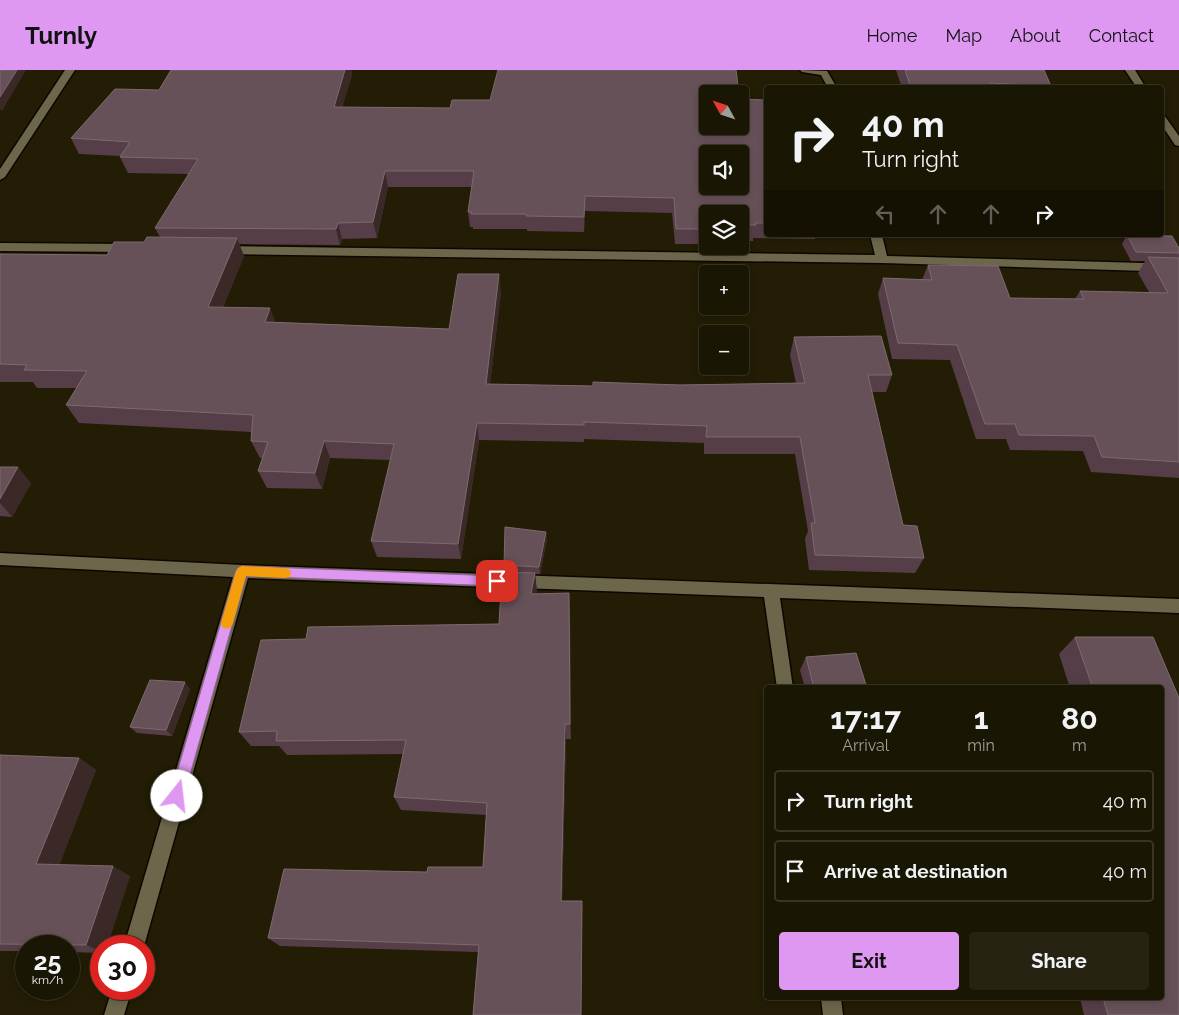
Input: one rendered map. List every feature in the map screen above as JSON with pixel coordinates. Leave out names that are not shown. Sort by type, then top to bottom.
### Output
[{"type":"street","points":[[0,176],[70,70]]},
{"type":"street","points":[[805,70],[823,71],[831,85]]},
{"type":"street","points":[[1130,70],[1140,85]]},
{"type":"street","points":[[1164,120],[1179,143]]},
{"type":"street","points":[[876,237],[882,259]]},
{"type":"street","points":[[0,247],[139,248]]},
{"type":"street","points":[[208,250],[882,259],[1179,268]]},
{"type":"street","points":[[0,560],[242,571],[1179,606]]},
{"type":"street","points":[[137,935],[242,571]]},
{"type":"street","points":[[771,591],[785,685]]},
{"type":"street","points":[[114,1015],[119,1000]]},
{"type":"street","points":[[830,1000],[833,1015]]},
{"type":"building","points":[[0,70],[17,70],[0,97]]},
{"type":"building","points":[[171,70],[345,70],[334,107],[450,108],[452,100],[490,100],[498,70],[736,70],[738,85],[699,85],[699,135],[749,135],[749,99],[764,100],[764,223],[749,225],[749,205],[699,205],[699,229],[676,229],[674,198],[585,196],[584,217],[471,214],[472,212],[468,212],[474,171],[385,171],[373,222],[338,223],[336,229],[155,228],[198,159],[120,157],[130,142],[71,138],[115,89],[159,90]]},
{"type":"building","points":[[905,70],[1044,70],[1051,85],[990,83],[991,85],[910,85]]},
{"type":"building","points":[[1172,236],[1179,248],[1179,253],[1136,252],[1128,237]]},
{"type":"building","points":[[147,237],[237,238],[208,307],[270,308],[265,322],[449,329],[458,274],[499,274],[486,384],[593,386],[593,382],[680,385],[805,383],[794,337],[881,336],[892,375],[868,375],[903,525],[917,526],[924,558],[815,555],[811,523],[815,523],[800,437],[706,437],[707,426],[584,422],[584,425],[477,423],[458,544],[371,541],[394,444],[324,441],[315,473],[258,471],[268,442],[251,441],[253,415],[66,405],[87,371],[24,370],[27,365],[0,364],[0,254],[107,255],[114,242],[144,242]]},
{"type":"building","points":[[1148,257],[1179,258],[1179,462],[1102,457],[1094,436],[1019,435],[1015,424],[985,424],[957,345],[898,343],[883,278],[932,280],[928,265],[998,266],[1010,298],[1084,299],[1080,291],[1168,293]]},
{"type":"building","points":[[0,467],[18,467],[0,499]]},
{"type":"building","points":[[505,527],[546,532],[539,567],[504,565]]},
{"type":"building","points":[[502,572],[535,573],[531,594],[569,593],[570,724],[565,724],[561,901],[582,901],[581,1015],[473,1015],[479,945],[268,938],[284,869],[427,872],[428,867],[483,867],[487,803],[394,797],[406,740],[276,741],[277,731],[239,732],[261,640],[306,639],[308,627],[499,624]]},
{"type":"building","points":[[1075,637],[1153,637],[1179,698],[1179,1015],[1108,1015],[1104,1000],[1164,1000],[1164,685],[1092,685]]},
{"type":"building","points":[[856,653],[866,685],[813,685],[806,657]]},
{"type":"building","points":[[150,680],[185,682],[166,730],[130,727]]},
{"type":"building","points":[[0,755],[79,758],[36,864],[113,866],[86,945],[80,945],[80,935],[15,935],[15,944],[0,944]]},
{"type":"slow traffic","points":[[227,623],[242,571],[285,573]]},
{"type":"route","points":[[177,796],[242,571],[497,581]]}]
